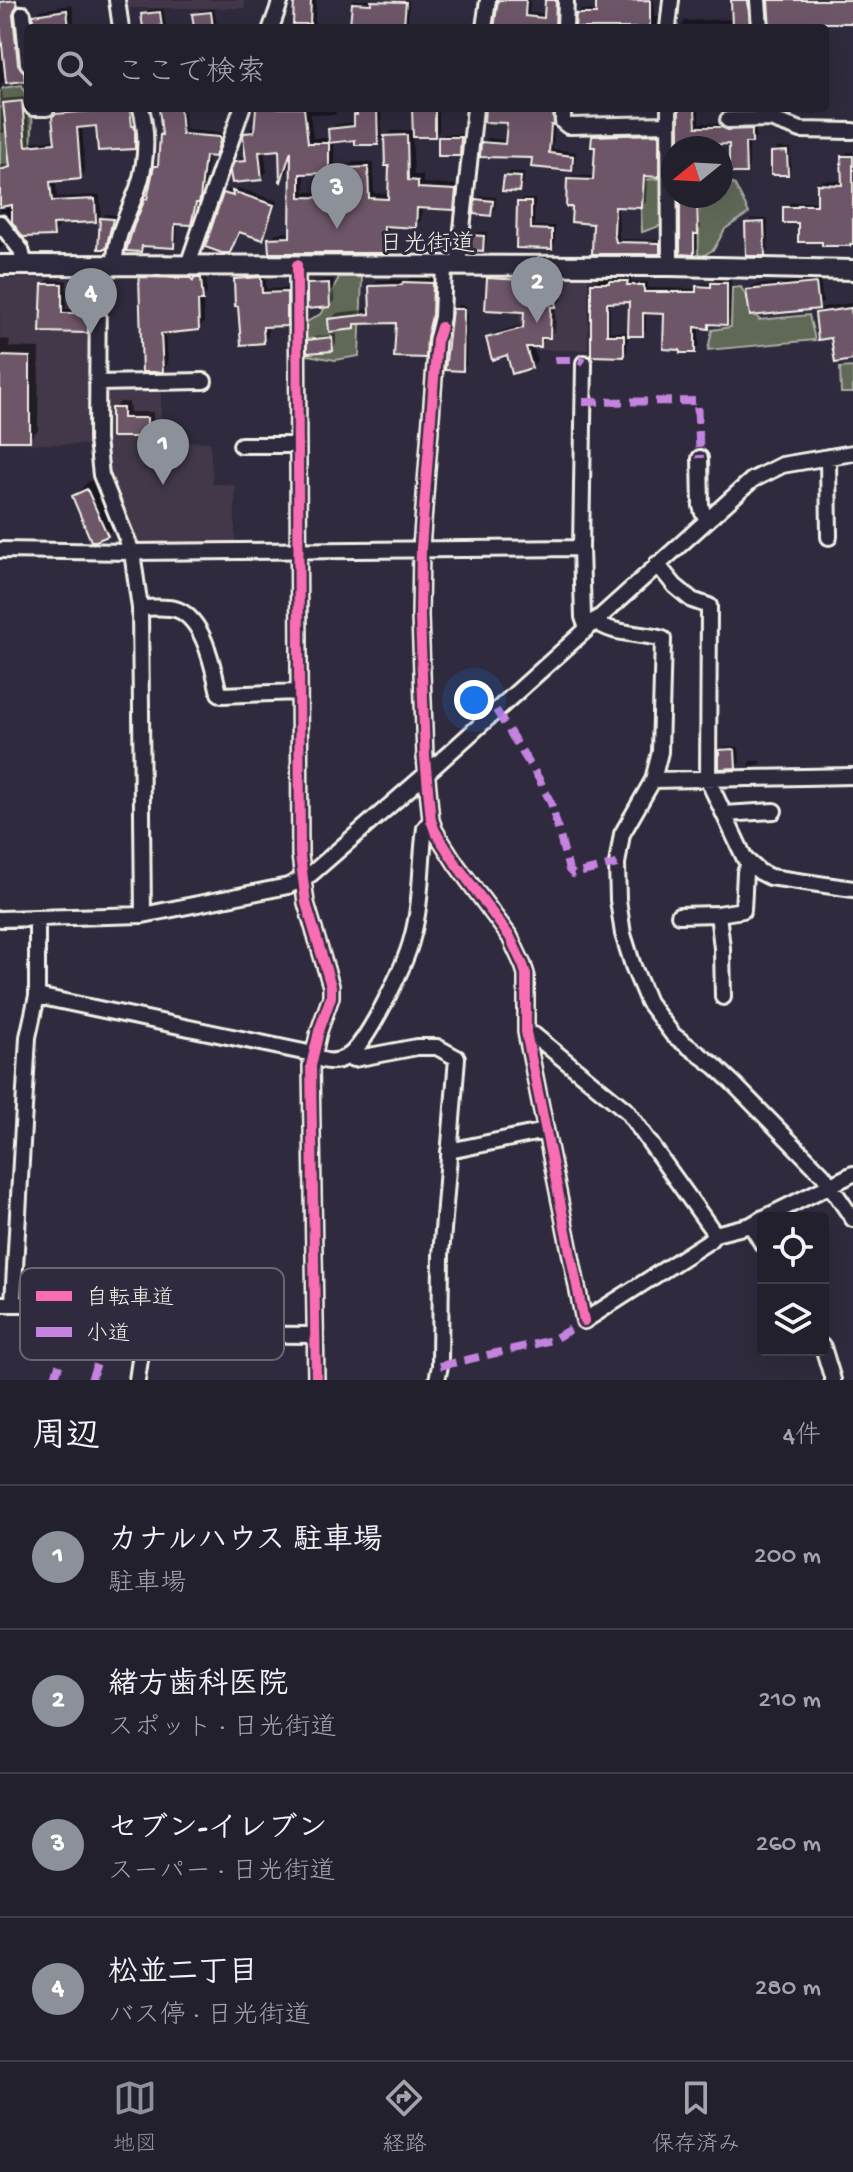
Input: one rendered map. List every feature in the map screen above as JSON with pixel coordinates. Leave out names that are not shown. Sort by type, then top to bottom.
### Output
[{"type":"main road","name":"日光街道","points":[[0,265],[670,266],[853,270]]},
{"type":"street","points":[[117,0],[120,24]]},
{"type":"street","points":[[272,24],[281,0]]},
{"type":"street","points":[[485,24],[488,0]]},
{"type":"street","points":[[565,24],[566,0]]},
{"type":"street","points":[[668,24],[671,0]]},
{"type":"street","points":[[758,0],[760,24]]},
{"type":"street","points":[[23,14],[24,24]]},
{"type":"street","points":[[142,112],[147,143],[144,164],[138,187],[106,266],[97,383],[97,440],[101,475],[132,552],[140,608],[143,915]]},
{"type":"street","points":[[188,265],[241,112]]},
{"type":"street","points":[[474,112],[437,339],[421,548],[420,616],[426,774],[431,820],[456,864],[510,937],[526,974],[526,1032],[584,1321],[709,1241],[715,1234],[757,1221]]},
{"type":"street","points":[[563,112],[563,122],[568,126],[669,124]]},
{"type":"street","points":[[669,112],[670,266]]},
{"type":"street","points":[[728,120],[770,119],[801,130],[853,131]]},
{"type":"street","points":[[0,223],[21,250],[25,265]]},
{"type":"street","points":[[297,265],[300,855],[306,903],[331,986],[331,997],[313,1054],[310,1103],[316,1380]]},
{"type":"street","points":[[584,363],[583,617],[602,628],[663,639],[660,752],[653,780],[622,834],[617,864],[623,934],[640,987],[673,1035],[732,1082],[830,1183],[853,1219]]},
{"type":"street","points":[[97,383],[204,381]]},
{"type":"street","points":[[241,445],[297,445]]},
{"type":"street","points":[[0,919],[143,915],[288,886],[302,880],[426,774],[752,480],[782,465],[853,453]]},
{"type":"street","points":[[828,457],[829,537]]},
{"type":"street","points":[[700,458],[701,506],[708,518]]},
{"type":"street","points":[[0,550],[132,552],[581,548]]},
{"type":"street","points":[[657,564],[675,586],[692,600],[709,606],[708,780],[745,859],[760,872],[776,879],[853,889]]},
{"type":"street","points":[[140,608],[176,609],[182,612],[205,640],[222,695],[299,692]]},
{"type":"street","points":[[653,780],[853,776]]},
{"type":"street","points":[[724,814],[774,811]]},
{"type":"street","points":[[350,1058],[397,981],[405,959],[418,911],[425,828],[431,820]]},
{"type":"street","points":[[679,915],[743,910],[745,872],[750,864]]},
{"type":"street","points":[[718,914],[723,997]]},
{"type":"street","points":[[6,1304],[28,1037],[37,996],[37,918]]},
{"type":"street","points":[[37,996],[313,1054],[325,1061],[417,1047],[437,1047],[457,1058],[441,1255],[440,1366],[437,1380]]},
{"type":"street","points":[[526,1032],[534,1035],[627,1111],[715,1234]]},
{"type":"street","points":[[449,1151],[545,1131]]},
{"type":"street","points":[[774,1212],[853,1174]]},
{"type":"street","points":[[284,1335],[315,1335]]},
{"type":"street","points":[[825,1356],[829,1379]]},
{"type":"street","points":[[137,1380],[140,1360]]},
{"type":"shaded area","points":[[120,0],[244,0],[245,8],[120,8]]},
{"type":"shaded area","points":[[520,274],[588,275],[588,350],[519,350]]},
{"type":"shaded area","points":[[0,278],[88,279],[93,286],[93,445],[0,443]]},
{"type":"shaded area","points":[[161,387],[161,441],[210,442],[213,484],[235,485],[235,546],[135,546],[106,480],[101,394],[107,388]]},
{"type":"green space","points":[[22,85],[24,112],[32,112],[32,127],[29,164],[0,176],[0,91]]},
{"type":"green space","points":[[661,179],[661,208],[674,208],[674,221],[642,232],[640,180]]},
{"type":"green space","points":[[735,185],[749,213],[725,229],[714,249],[698,259],[700,208],[733,208]]},
{"type":"green space","points":[[339,277],[362,277],[359,356],[335,360],[302,354],[305,323],[322,313]]},
{"type":"green space","points":[[741,287],[759,320],[809,315],[815,340],[708,350],[712,330],[731,327],[732,288]]},
{"type":"green space","points":[[853,367],[853,393],[841,393],[840,368]]},
{"type":"building","points":[[16,0],[13,15],[18,64],[24,72],[24,81],[6,83],[0,2]]},
{"type":"building","points":[[294,0],[311,0],[310,24],[293,24]]},
{"type":"building","points":[[498,0],[526,0],[525,16],[544,18],[545,0],[556,0],[555,24],[495,24]]},
{"type":"building","points":[[650,0],[650,24],[575,24],[576,14],[596,14],[596,1]]},
{"type":"building","points":[[731,0],[748,0],[750,24],[732,24]]},
{"type":"building","points":[[768,0],[853,0],[853,23],[770,24]]},
{"type":"building","points":[[371,1],[406,2],[404,24],[350,24],[352,3],[371,4]]},
{"type":"building","points":[[67,10],[69,24],[34,24],[33,15]]},
{"type":"building","points":[[160,12],[162,24],[142,24],[141,14]]},
{"type":"building","points":[[211,12],[212,24],[193,24],[192,14]]},
{"type":"building","points":[[22,101],[26,146],[55,143],[52,117],[55,114],[130,112],[135,149],[98,151],[96,126],[77,128],[81,179],[50,182],[52,201],[95,199],[96,222],[53,224],[54,236],[23,237],[12,222],[12,205],[0,207],[0,170],[10,167],[3,103]]},
{"type":"building","points":[[159,112],[180,112],[182,134],[220,137],[220,141],[215,157],[205,156],[200,199],[196,203],[191,225],[175,224],[174,248],[142,246],[141,252],[126,251],[147,199],[154,166],[158,166],[162,135]]},
{"type":"building","points":[[256,112],[304,112],[308,143],[329,143],[329,173],[300,174],[300,197],[346,198],[345,168],[368,167],[369,198],[388,199],[389,166],[385,166],[384,136],[407,135],[408,180],[418,181],[418,188],[456,190],[454,210],[417,208],[416,228],[384,226],[383,253],[269,253],[268,238],[290,237],[291,151],[281,182],[279,150],[259,152],[262,180],[232,183],[230,172],[234,162],[246,161],[244,133],[254,132]]},
{"type":"building","points":[[357,112],[377,112],[378,145],[355,145],[355,140],[329,143],[328,129],[354,126],[354,115]]},
{"type":"building","points":[[412,112],[435,112],[435,137],[413,137]]},
{"type":"building","points":[[485,112],[553,112],[549,153],[573,156],[572,171],[531,167],[532,158],[480,157],[481,142],[505,144],[507,123],[484,122]]},
{"type":"building","points":[[679,112],[695,112],[696,127],[752,129],[752,143],[745,143],[746,173],[733,173],[733,136],[679,136]]},
{"type":"building","points":[[659,134],[659,177],[644,176],[642,208],[615,207],[614,234],[616,242],[660,243],[660,254],[592,254],[593,224],[571,222],[572,207],[566,207],[567,179],[593,180],[595,147],[591,147],[592,136]]},
{"type":"building","points":[[438,137],[461,137],[460,156],[438,156]]},
{"type":"building","points":[[787,151],[788,175],[771,175],[771,152]]},
{"type":"building","points":[[841,156],[853,156],[853,244],[822,246],[822,242],[798,242],[798,223],[783,223],[783,207],[817,205],[817,184],[842,185]]},
{"type":"building","points":[[504,176],[521,177],[519,192],[502,191]]},
{"type":"building","points":[[232,191],[274,205],[263,240],[239,232],[230,253],[222,253],[205,247],[223,193],[233,196]]},
{"type":"building","points":[[475,199],[493,201],[491,216],[474,214]]},
{"type":"building","points":[[517,202],[531,202],[531,229],[552,230],[552,249],[516,248]]},
{"type":"building","points":[[680,208],[697,208],[698,234],[694,234],[694,255],[680,254]]},
{"type":"building","points":[[100,218],[113,219],[106,249],[98,249]]},
{"type":"building","points":[[764,222],[765,256],[746,256],[745,223]]},
{"type":"building","points":[[471,235],[484,236],[483,251],[470,250]]},
{"type":"building","points":[[139,277],[191,278],[193,281],[194,278],[201,278],[203,301],[198,301],[199,330],[161,334],[163,372],[142,372]]},
{"type":"building","points":[[261,277],[262,293],[287,292],[287,326],[263,327],[264,343],[241,345],[234,279]]},
{"type":"building","points":[[487,278],[540,281],[540,287],[557,288],[556,307],[551,307],[550,338],[541,338],[541,347],[526,347],[532,368],[512,374],[507,355],[492,360],[486,338],[523,328],[524,312],[485,310]]},
{"type":"building","points":[[609,281],[644,285],[644,292],[696,292],[696,286],[711,287],[711,283],[727,283],[727,325],[709,324],[709,329],[695,327],[695,353],[680,353],[680,350],[663,349],[664,314],[643,313],[643,336],[628,336],[629,302],[607,303],[607,335],[624,335],[624,357],[591,356],[591,283]]},
{"type":"building","points":[[403,282],[433,283],[426,358],[394,357],[396,323],[355,324],[355,329],[329,332],[328,319],[370,314],[369,286],[402,285]]},
{"type":"building","points":[[329,283],[330,307],[307,309],[307,284]]},
{"type":"building","points":[[816,283],[819,309],[750,316],[746,290]]},
{"type":"building","points":[[42,284],[62,284],[62,313],[88,313],[88,333],[40,332]]},
{"type":"building","points":[[851,308],[853,360],[835,363],[831,338],[818,340],[815,313]]},
{"type":"building","points":[[452,309],[464,309],[463,371],[445,370]]},
{"type":"building","points":[[332,337],[333,351],[307,353],[307,340]]},
{"type":"building","points":[[0,356],[30,357],[30,441],[0,441]]},
{"type":"building","points":[[111,408],[123,408],[123,418],[147,418],[147,437],[111,437]]},
{"type":"building","points":[[87,489],[108,536],[96,541],[91,541],[72,496]]},
{"type":"building","points":[[733,749],[736,768],[719,769],[719,750]]},
{"type":"marked path","points":[[555,360],[580,360],[584,363]]},
{"type":"marked path","points":[[583,402],[697,401],[700,458]]},
{"type":"marked path","points":[[496,710],[551,803],[569,870],[573,874],[617,864]]},
{"type":"marked path","points":[[440,1366],[552,1340],[584,1321]]},
{"type":"marked path","points":[[54,1380],[61,1360]]},
{"type":"marked path","points":[[91,1380],[98,1360]]},
{"type":"cycle path","points":[[297,265],[300,855],[306,903],[331,986],[331,997],[311,1066],[316,1380]]},
{"type":"cycle path","points":[[441,327],[437,339],[421,548],[425,757],[431,820],[456,864],[510,937],[526,974],[526,1032],[584,1321]]},
{"type":"place","name":"セブン-イレブン","points":[[337,229]]},
{"type":"place","name":"緒方歯科医院","points":[[537,323]]},
{"type":"place","name":"松並二丁目","points":[[91,334]]},
{"type":"place","name":"カナルハウス 駐車場","points":[[163,485]]}]
